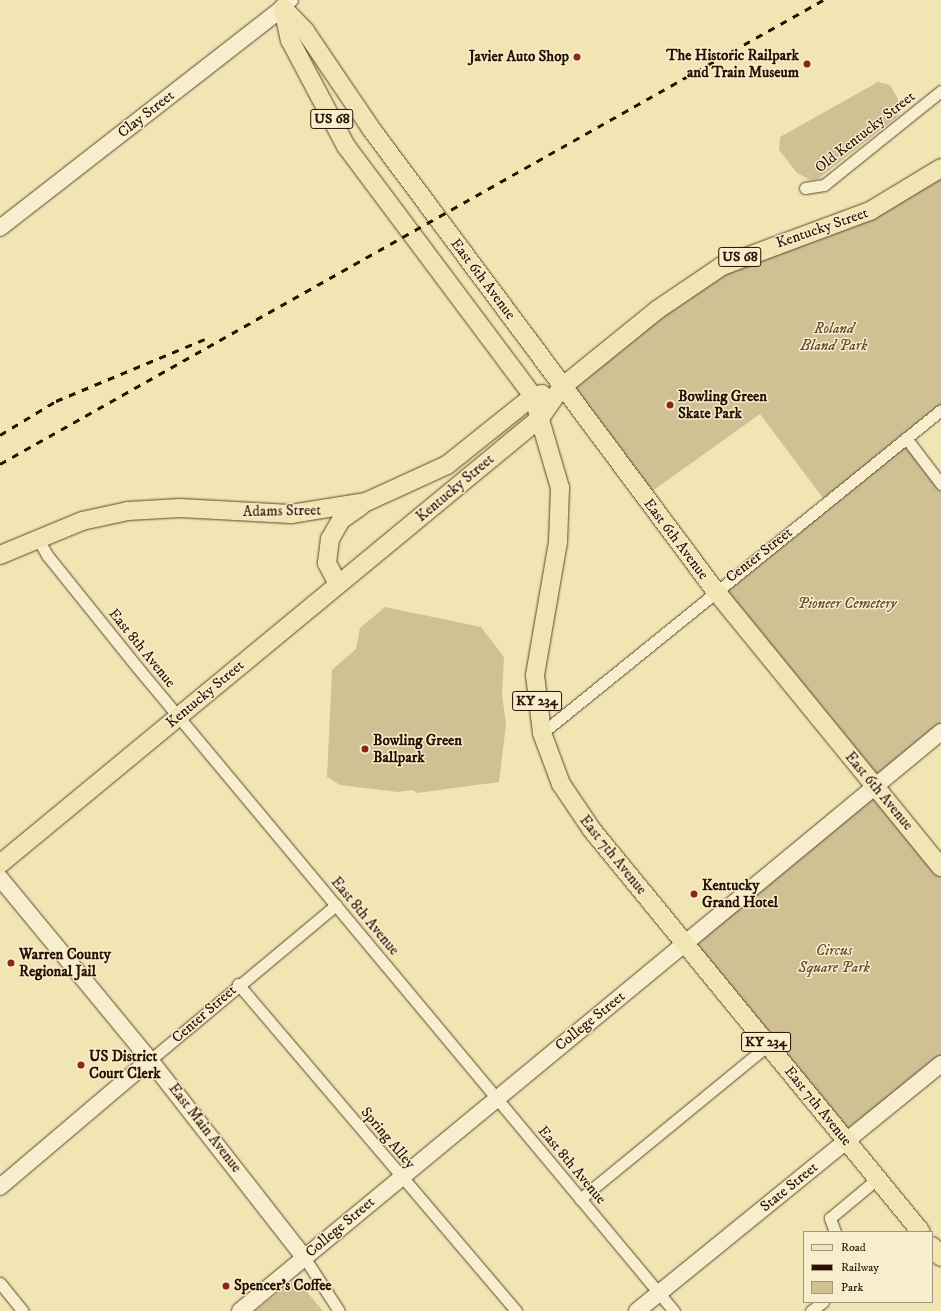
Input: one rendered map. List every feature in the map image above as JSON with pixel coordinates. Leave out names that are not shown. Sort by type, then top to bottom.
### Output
[{"type":"main road","name":"East 6th Avenue","points":[[285,3],[306,31],[336,80],[562,387],[715,590],[941,867]]},
{"type":"main road","name":"East 6th Avenue","points":[[285,3],[290,40],[346,146],[403,219],[533,396]]},
{"type":"main road","name":"Kentucky Street","points":[[0,864],[540,418],[562,387],[657,310],[722,266],[870,211],[941,168]]},
{"type":"main road","name":"Adams Street","points":[[0,555],[37,537],[99,516],[153,508],[291,514],[366,502],[447,466],[533,396],[562,387]]},
{"type":"main road","name":"East 7th Avenue","points":[[533,396],[554,462],[561,514],[536,675],[542,733],[553,768],[574,805],[684,944],[920,1231]]},
{"type":"main road","points":[[338,584],[327,563],[330,539],[341,520],[366,502]]},
{"type":"main road","points":[[933,1247],[941,1257]]},
{"type":"street","name":"Clay Street","points":[[0,228],[285,3]]},
{"type":"street","name":"Old Kentucky Street","points":[[805,188],[824,185],[939,98]]},
{"type":"street","name":"Center Street","points":[[542,733],[715,590],[941,410]]},
{"type":"street","points":[[906,438],[941,484]]},
{"type":"street","name":"East 8th Avenue","points":[[37,537],[47,555],[179,716],[674,1311]]},
{"type":"street","name":"College Street","points":[[240,1311],[496,1097],[941,732]]},
{"type":"street","name":"East Main Avenue","points":[[0,878],[150,1060],[304,1257],[340,1311]]},
{"type":"street","name":"Center Street","points":[[0,1187],[238,984],[336,905]]},
{"type":"street","name":"Spring Alley","points":[[238,984],[516,1311]]},
{"type":"street","points":[[580,1199],[768,1045]]},
{"type":"street","name":"State Street","points":[[637,1311],[941,1064]]},
{"type":"street","points":[[835,1231],[830,1218],[877,1179]]},
{"type":"street","points":[[0,1282],[23,1311]]},
{"type":"street","points":[[811,1311],[822,1303]]},
{"type":"green space","points":[[878,82],[890,85],[898,99],[900,110],[897,117],[818,179],[810,180],[797,173],[779,150],[780,137]]},
{"type":"green space","name":"Roland Bland Park","points":[[941,168],[941,410],[903,440],[941,482],[941,733],[875,787],[714,589],[826,502],[760,414],[644,497],[562,387],[709,274],[848,220]]},
{"type":"green space","points":[[385,607],[481,627],[504,657],[502,694],[506,724],[499,782],[417,793],[412,790],[398,792],[340,785],[327,777],[332,670],[356,649],[360,628]]},
{"type":"green space","name":"Circus Square Park","points":[[875,787],[941,867],[941,1064],[846,1140],[685,944]]},
{"type":"green space","points":[[296,1279],[323,1311],[255,1311],[256,1310]]},
{"type":"railway","points":[[0,464],[823,0]]},
{"type":"railway","points":[[0,435],[56,401],[205,339]]},
{"type":"place","name":"Javier Auto Shop","points":[[577,57]]},
{"type":"place","name":"The Historic Railpark and Train Museum","points":[[807,64]]},
{"type":"place","name":"Bowling Green Skate Park","points":[[670,405]]},
{"type":"place","name":"Bowling Green Ballpark","points":[[365,749]]},
{"type":"place","name":"Kentucky Grand Hotel","points":[[694,894]]},
{"type":"place","name":"Warren County Regional Jail","points":[[11,963]]},
{"type":"place","name":"US District Court Clerk","points":[[81,1065]]},
{"type":"place","name":"Spencer's Coffee","points":[[226,1286]]},
{"type":"park label","name":"Pioneer Cemetery","points":[[847,604]]}]
